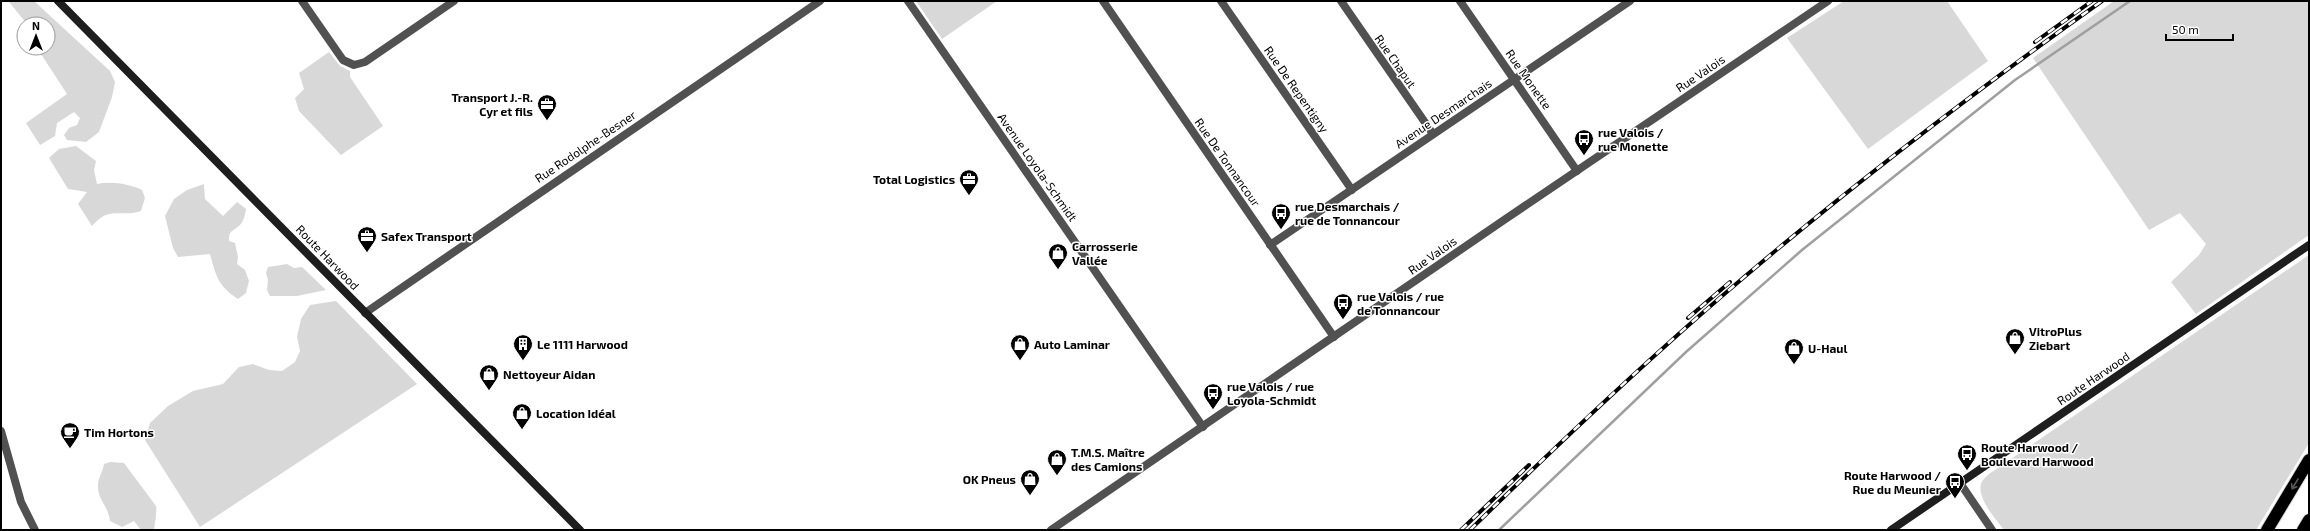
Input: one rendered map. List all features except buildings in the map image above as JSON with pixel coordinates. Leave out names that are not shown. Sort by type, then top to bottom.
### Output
[{"type":"highway","points":[[2267,530],[2309,460]]},
{"type":"highway","points":[[2303,530],[2309,520]]},
{"type":"main road","name":"Route Harwood","points":[[58,1],[580,530]]},
{"type":"main road","name":"Route Harwood","points":[[1891,530],[2309,245]]},
{"type":"street","points":[[302,1],[343,60],[354,66],[366,62],[454,1]]},
{"type":"street","name":"Rue Rodolphe-Besner","points":[[365,313],[820,1]]},
{"type":"street","name":"Avenue Loyola-Schmidt","points":[[908,1],[1203,427]]},
{"type":"street","name":"Rue De Tonnancour","points":[[1103,1],[1334,337]]},
{"type":"street","name":"Rue De Repentigny","points":[[1222,1],[1352,190]]},
{"type":"street","name":"Rue Chaput","points":[[1341,1],[1433,134]]},
{"type":"street","name":"Rue Monette","points":[[1460,1],[1577,171]]},
{"type":"street","name":"Avenue Desmarchais","points":[[1270,245],[1630,1]]},
{"type":"street","name":"Rue Valois","points":[[1051,530],[1828,1]]},
{"type":"street","points":[[1,431],[21,502],[35,530]]},
{"type":"street","points":[[1960,483],[1992,530]]},
{"type":"shaded area","points":[[34,1],[50,16],[20,16],[9,2]]},
{"type":"shaded area","points":[[916,1],[997,1],[942,39]]},
{"type":"shaded area","points":[[1844,1],[1947,1],[1988,61],[1868,149],[1787,38]]},
{"type":"shaded area","points":[[2114,1],[2309,1],[2309,235],[2196,314],[2171,282],[2199,255],[2206,244],[2180,213],[2149,230],[2033,58]]},
{"type":"shaded area","points":[[56,21],[110,71],[115,82],[112,97],[99,132],[86,142],[67,140],[64,135],[69,128],[77,125],[80,118],[74,112],[57,123],[55,136],[40,145],[26,123],[67,94],[42,56],[56,56]]},
{"type":"shaded area","points":[[329,52],[340,66],[350,71],[350,77],[383,126],[341,155],[299,111],[295,98],[304,89],[299,73]]},
{"type":"shaded area","points":[[76,146],[96,161],[94,170],[97,184],[120,184],[132,186],[142,190],[145,198],[141,211],[133,213],[110,214],[98,220],[92,226],[78,204],[87,192],[68,189],[49,158],[59,149]]},
{"type":"shaded area","points":[[204,184],[205,199],[223,216],[237,202],[246,209],[242,222],[229,235],[229,241],[235,243],[238,257],[237,264],[245,270],[249,281],[246,293],[238,299],[222,285],[214,268],[210,254],[178,257],[173,248],[165,216],[174,199],[187,190]]},
{"type":"shaded area","points":[[2309,255],[2309,443],[2256,530],[2004,530],[1984,502],[1982,496],[1981,484],[1989,474]]},
{"type":"shaded area","points":[[287,264],[294,268],[302,267],[326,290],[297,296],[270,296],[267,290],[268,280],[266,273],[268,267]]},
{"type":"shaded area","points":[[336,301],[417,384],[200,527],[145,440],[150,423],[168,406],[193,391],[223,384],[239,367],[253,364],[269,370],[282,371],[295,362],[300,351],[297,337],[301,319],[310,305]]},
{"type":"shaded area","points":[[110,462],[124,463],[156,506],[154,530],[141,530],[134,521],[122,527],[110,521],[109,515],[99,494],[98,485],[104,464]]},
{"type":"waterway","points":[[1499,530],[1686,352],[1802,250],[2015,80],[2130,1]]},
{"type":"railway","points":[[2035,42],[2092,1]]},
{"type":"railway","points":[[1470,530],[1626,382],[1690,324],[1768,257],[1909,144],[2102,1]]},
{"type":"railway","points":[[1688,318],[1730,282]]},
{"type":"railway","points":[[1461,530],[1529,465]]},
{"type":"place","name":"Transport J.-R. Cyr et fils","points":[[547,121]]},
{"type":"place","name":"rue Valois / rue Monette","points":[[1584,156]]},
{"type":"place","name":"Total Logistics","points":[[969,196]]},
{"type":"place","name":"rue Desmarchais / rue de Tonnancour","points":[[1281,230]]},
{"type":"place","name":"Safex Transport","points":[[367,253]]},
{"type":"place","name":"Carrosserie Vallée","points":[[1058,270]]},
{"type":"place","name":"rue Valois / rue de Tonnancour","points":[[1343,320]]},
{"type":"place","name":"VitroPlus Ziebart","points":[[2015,355]]},
{"type":"place","name":"Le 1111 Harwood","points":[[523,361]]},
{"type":"place","name":"Auto Laminar","points":[[1020,361]]},
{"type":"place","name":"U-Haul","points":[[1794,365]]},
{"type":"place","name":"Nettoyeur Aidan","points":[[489,391]]},
{"type":"place","name":"rue Valois / rue Loyola-Schmidt","points":[[1213,410]]},
{"type":"place","name":"Location Idéal","points":[[522,430]]},
{"type":"place","name":"Tim Hortons","points":[[70,449]]},
{"type":"place","name":"Route Harwood / Boulevard Harwood","points":[[1967,471]]},
{"type":"place","name":"T.M.S. Maître des Camions","points":[[1057,476]]},
{"type":"place","name":"OK Pneus","points":[[1030,496]]},
{"type":"place","name":"Route Harwood / Rue du Meunier","points":[[1955,499]]}]
